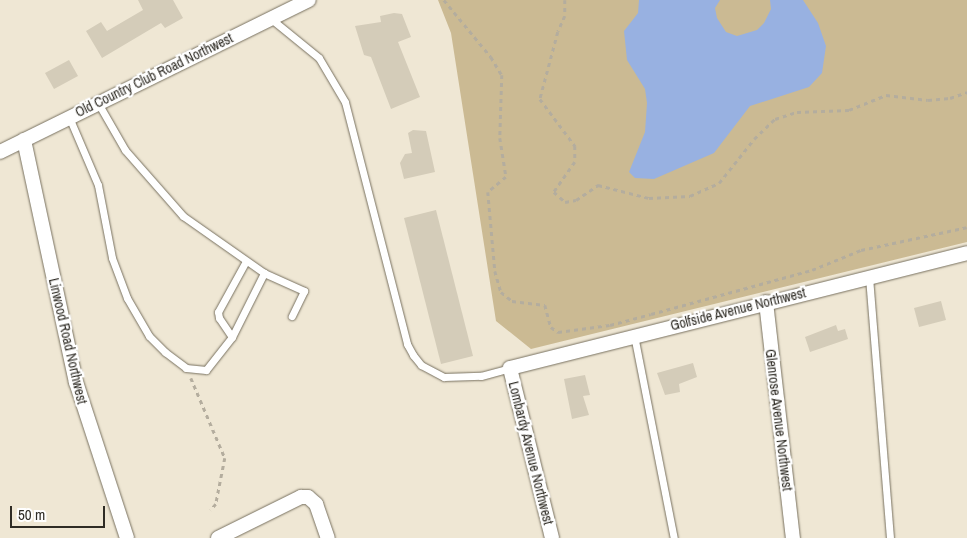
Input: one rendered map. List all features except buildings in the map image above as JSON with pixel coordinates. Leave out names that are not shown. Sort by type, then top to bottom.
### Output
[{"type":"street","name":"Old Country Club Road Northwest","points":[[0,152],[69,116],[309,0]]},
{"type":"street","name":"Linwood Road Northwest","points":[[24,140],[76,382],[127,538]]},
{"type":"street","name":"Golfside Avenue Northwest","points":[[510,368],[634,335],[967,253]]},
{"type":"street","name":"Glenrose Avenue Northwest","points":[[766,302],[793,538]]},
{"type":"street","name":"Lombardy Avenue Northwest","points":[[510,368],[552,538]]},
{"type":"street","points":[[218,538],[302,497],[308,497],[316,504],[328,538]]},
{"type":"lane","points":[[270,18],[319,58],[346,102],[405,335],[413,356],[421,365],[444,377],[481,376],[510,368]]},
{"type":"lane","points":[[98,102],[125,150],[164,199],[201,231],[246,262],[264,273],[304,291],[292,316]]},
{"type":"lane","points":[[69,116],[98,185],[112,258],[126,298],[149,336],[186,368],[206,370],[232,337],[264,273]]},
{"type":"lane","points":[[232,337],[219,318],[218,312],[246,262]]},
{"type":"lane","points":[[869,277],[890,538]]},
{"type":"lane","points":[[634,335],[674,538]]},
{"type":"path","points":[[444,0],[491,57],[502,75],[500,138],[506,176],[488,192],[497,280],[501,292],[512,301],[545,305],[551,327],[558,332],[610,325],[812,270],[861,250],[967,227]]},
{"type":"path","points":[[565,0],[566,16],[558,32],[540,99],[575,146],[575,162],[554,192],[565,202],[576,200],[598,185],[649,198],[690,196],[719,183],[754,138],[775,119],[797,112],[848,110],[886,95],[928,100],[950,98],[967,92]]},
{"type":"path","points":[[186,368],[224,450],[224,466],[211,510]]},
{"type":"shaded area","points":[[438,0],[967,0],[967,242],[531,349],[496,321],[451,33]]},
{"type":"water","points":[[639,0],[720,0],[715,8],[717,18],[726,32],[737,36],[757,30],[764,23],[771,9],[770,0],[803,0],[818,23],[826,46],[822,73],[809,87],[750,106],[714,153],[654,179],[635,178],[629,172],[645,132],[647,103],[645,89],[627,60],[624,31],[638,13]]}]
